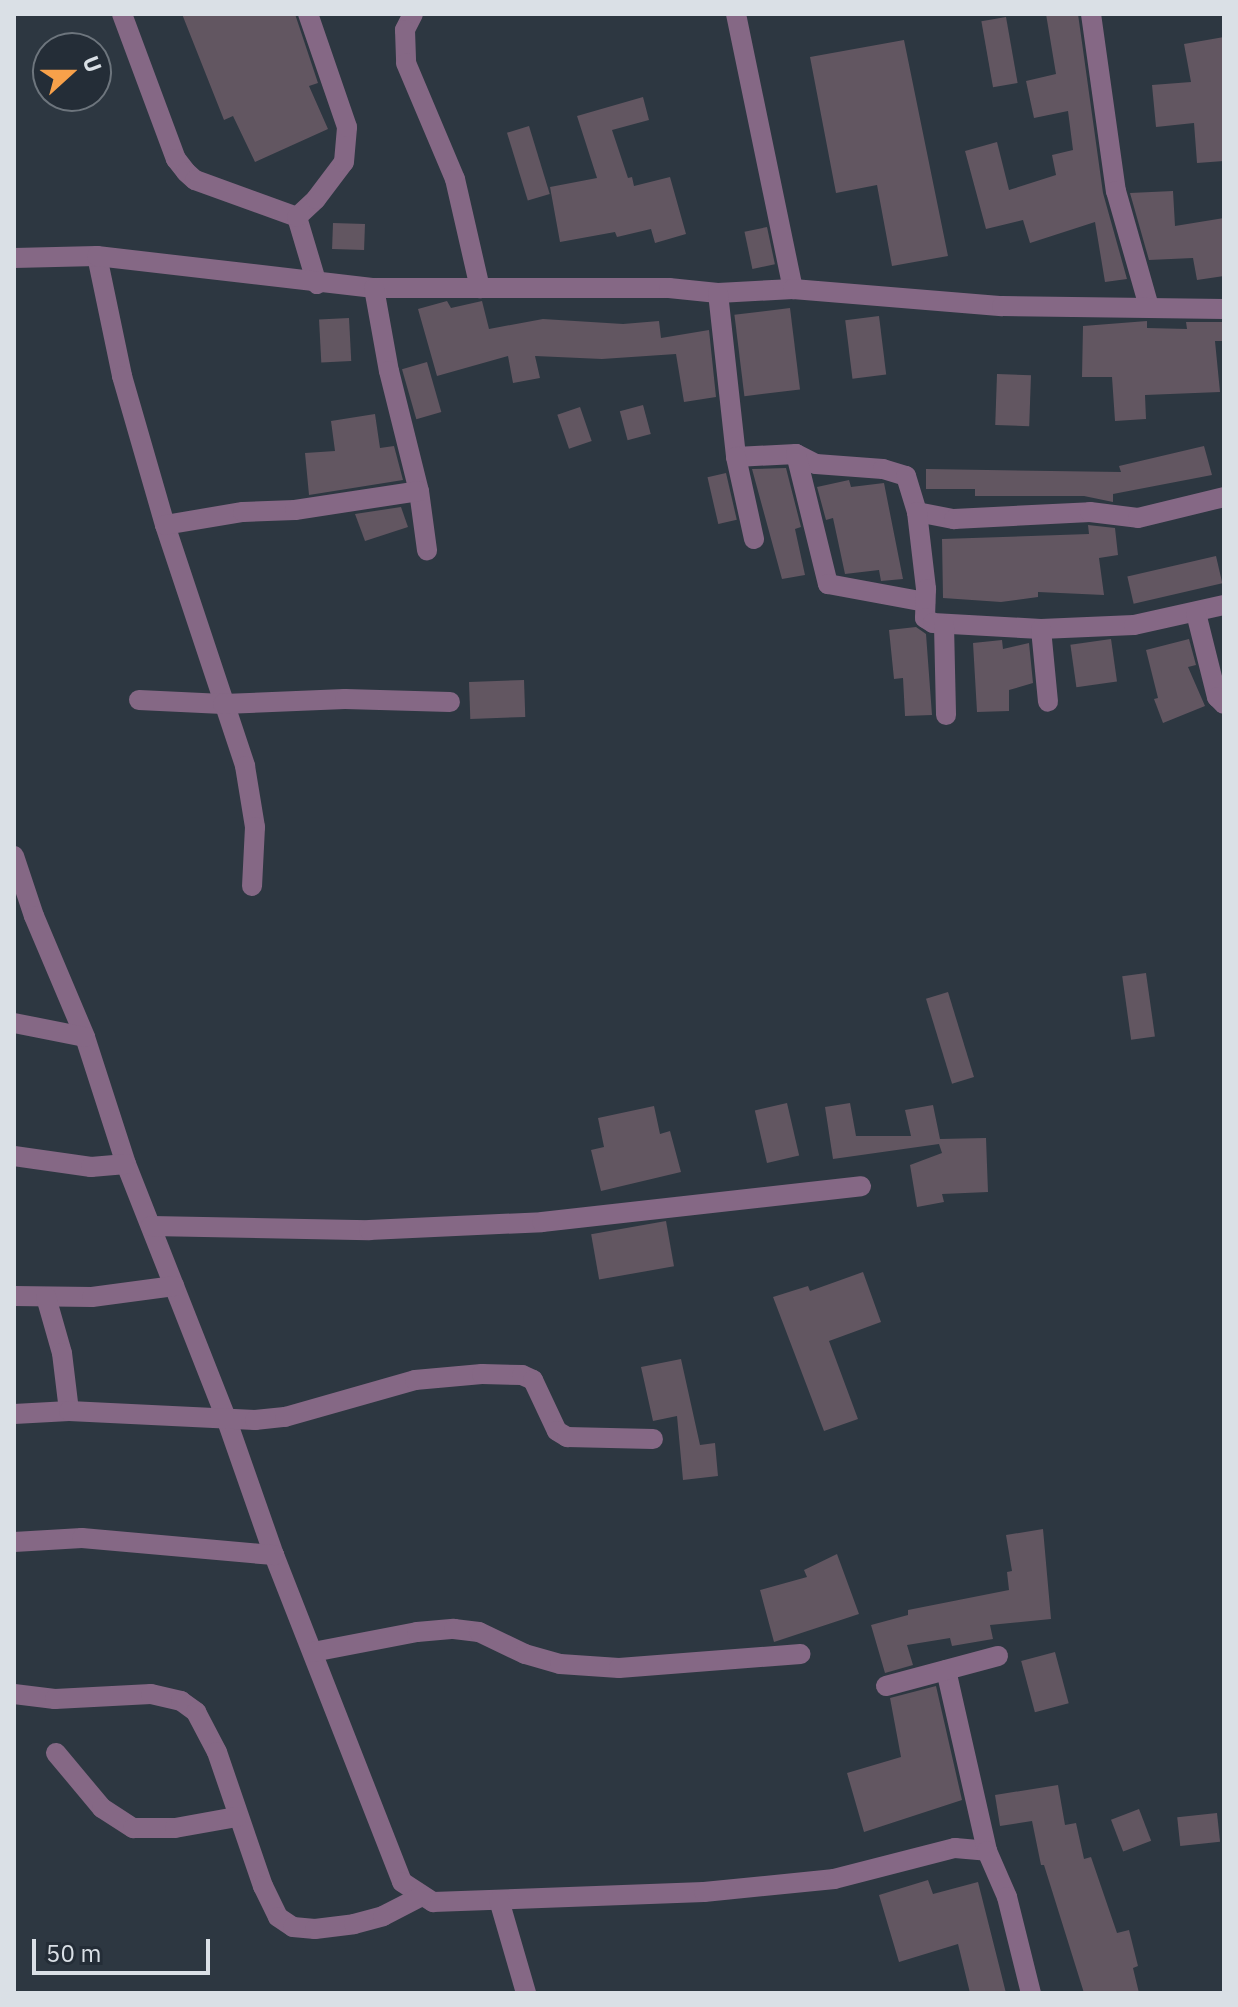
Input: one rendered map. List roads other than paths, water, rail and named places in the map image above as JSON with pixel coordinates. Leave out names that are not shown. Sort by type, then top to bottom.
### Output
[{"type":"street","points":[[122,14],[176,159],[186,172],[195,180],[297,217]]},
{"type":"street","points":[[297,217],[316,199],[344,162],[347,127],[308,14]]},
{"type":"street","points":[[413,14],[405,30],[406,63],[455,179],[480,288]]},
{"type":"street","points":[[736,14],[793,289]]},
{"type":"street","points":[[1091,14],[1116,191],[1149,307]]},
{"type":"street","points":[[297,217],[317,284]]},
{"type":"street","points":[[14,258],[97,256],[317,284],[374,288],[669,288],[718,293],[793,289],[1002,306],[1224,309]]},
{"type":"street","points":[[97,256],[122,376],[165,525],[252,794],[252,886]]},
{"type":"street","points":[[374,288],[389,371],[419,491],[427,550]]},
{"type":"street","points":[[718,293],[736,457],[754,539]]},
{"type":"street","points":[[736,457],[796,454],[816,464],[862,465],[906,476],[917,512],[925,618],[944,625],[1041,629],[1134,625],[1224,605]]},
{"type":"street","points":[[796,454],[828,584],[925,602]]},
{"type":"street","points":[[165,525],[243,512],[295,510],[419,491]]},
{"type":"street","points":[[917,512],[954,519],[1090,512],[1138,518],[1224,497]]},
{"type":"street","points":[[1196,613],[1217,697],[1224,704]]},
{"type":"street","points":[[944,625],[946,715]]},
{"type":"street","points":[[1041,629],[1048,702]]},
{"type":"street","points":[[139,700],[223,704],[345,699],[450,702]]},
{"type":"street","points":[[14,856],[24,916],[85,1037],[126,1164],[402,1882],[433,1902],[704,1892],[801,1884],[955,1848],[987,1851]]},
{"type":"street","points":[[14,1023],[85,1037]]},
{"type":"street","points":[[14,1156],[91,1167],[126,1164]]},
{"type":"street","points":[[151,1226],[369,1230],[542,1222],[861,1186]]},
{"type":"street","points":[[14,1296],[123,1295],[174,1286]]},
{"type":"street","points":[[46,1297],[62,1353],[69,1411]]},
{"type":"street","points":[[14,1414],[69,1411],[226,1418],[285,1417],[445,1375],[522,1375],[533,1380],[540,1389],[557,1431],[567,1437],[653,1439]]},
{"type":"street","points":[[14,1542],[82,1538],[274,1555]]},
{"type":"street","points":[[313,1652],[417,1632],[454,1629],[479,1632],[525,1654],[560,1664],[619,1668],[800,1654]]},
{"type":"street","points":[[886,1686],[998,1656]]},
{"type":"street","points":[[946,1670],[987,1851],[1007,1897],[1031,1993]]},
{"type":"street","points":[[14,1694],[55,1699],[151,1694],[181,1701],[196,1712],[217,1752],[237,1817],[278,1917],[293,1927],[315,1929],[354,1924],[383,1916],[422,1896]]},
{"type":"street","points":[[56,1753],[102,1808],[133,1828],[175,1828],[237,1817]]},
{"type":"street","points":[[499,1900],[526,1993]]}]
